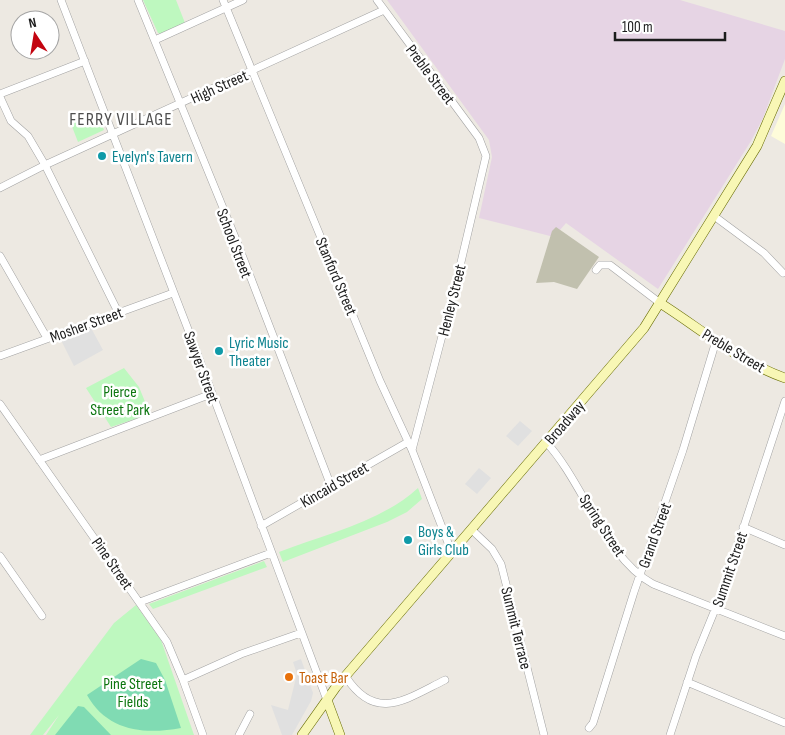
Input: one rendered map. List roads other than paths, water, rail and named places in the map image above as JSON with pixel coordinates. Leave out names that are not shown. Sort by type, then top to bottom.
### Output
[{"type":"main road","name":"Broadway","points":[[302,735],[346,677],[644,328],[757,146],[785,81]]},
{"type":"main road","name":"Preble Street","points":[[660,303],[716,341],[761,368],[785,378]]},
{"type":"main road","name":"Sawyer Street","points":[[327,700],[340,735]]},
{"type":"street","name":"Sawyer Street","points":[[61,0],[114,134],[327,700]]},
{"type":"street","name":"School Street","points":[[138,0],[237,242],[331,486]]},
{"type":"street","name":"Stanford Street","points":[[223,0],[254,71],[380,381],[412,450],[452,553]]},
{"type":"street","points":[[155,40],[243,0]]},
{"type":"street","name":"Preble Street","points":[[377,0],[479,138],[484,148]]},
{"type":"street","name":"High Street","points":[[0,188],[45,165],[384,10]]},
{"type":"street","points":[[85,61],[0,96],[11,121],[28,136],[45,165],[118,312]]},
{"type":"street","name":"Henley Street","points":[[412,450],[483,170],[484,148]]},
{"type":"street","points":[[714,216],[764,253],[783,273]]},
{"type":"street","points":[[0,256],[47,338]]},
{"type":"street","points":[[596,270],[600,265],[610,265],[660,303]]},
{"type":"street","name":"Mosher Street","points":[[0,356],[173,293]]},
{"type":"street","name":"Grand Street","points":[[589,728],[593,723],[639,576],[683,450],[716,341]]},
{"type":"street","points":[[39,460],[211,394]]},
{"type":"street","name":"Summit Street","points":[[670,735],[687,682],[716,608],[785,401]]},
{"type":"street","name":"Pine Street","points":[[0,404],[167,642],[183,680],[202,735]]},
{"type":"street","name":"Kincaid Street","points":[[261,526],[408,442]]},
{"type":"street","name":"Spring Street","points":[[546,442],[573,479],[618,551],[639,576],[653,584],[785,636]]},
{"type":"street","points":[[743,527],[785,545]]},
{"type":"street","name":"Summit Terrace","points":[[472,530],[492,549],[501,564],[544,735]]},
{"type":"street","points":[[140,602],[271,553]]},
{"type":"street","points":[[0,556],[42,616]]},
{"type":"street","points":[[183,680],[241,654],[301,633]]},
{"type":"street","points":[[346,677],[358,693],[370,701],[383,705],[396,703],[444,680]]},
{"type":"street","points":[[687,682],[785,723]]},
{"type":"street","points":[[238,735],[250,714]]},
{"type":"place","name":"Evelyn's Tavern","points":[[102,156]]},
{"type":"place","name":"Lyric Music Theater","points":[[219,351]]},
{"type":"place","name":"Boys & Girls Club","points":[[408,540]]},
{"type":"place","name":"Toast Bar","points":[[289,677]]},
{"type":"district","name":"FERRY VILLAGE","points":[[121,119]]},
{"type":"park label","name":"Pierce Street Park","points":[[120,400]]},
{"type":"park label","name":"Pine Street Fields","points":[[133,692]]}]
